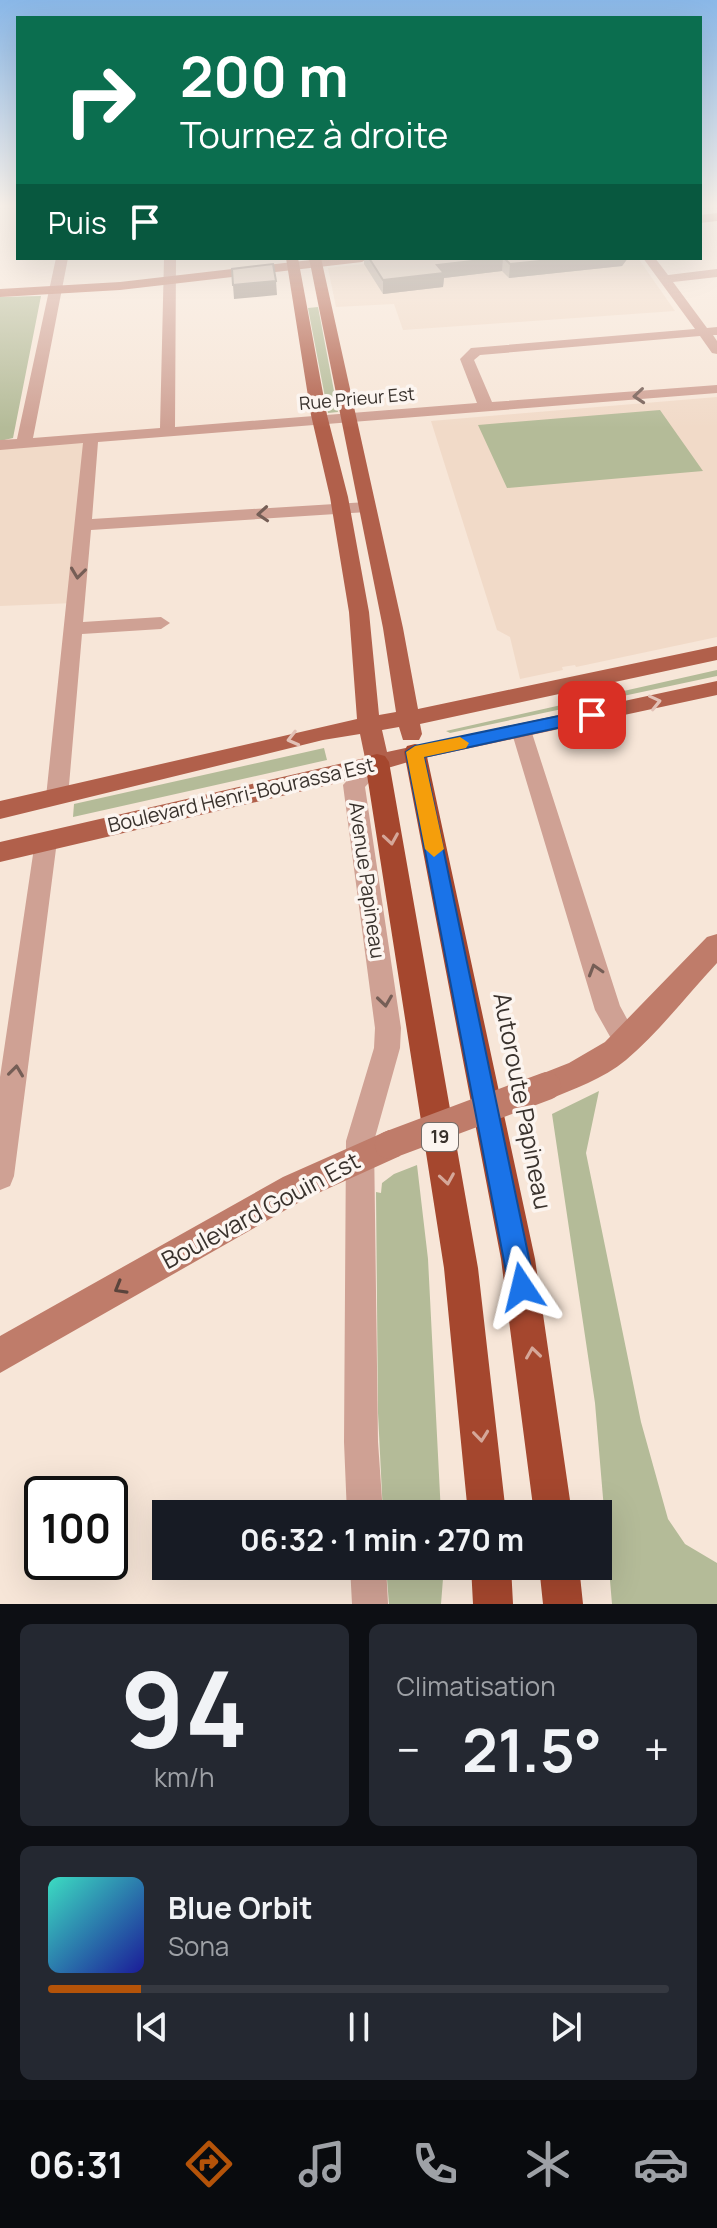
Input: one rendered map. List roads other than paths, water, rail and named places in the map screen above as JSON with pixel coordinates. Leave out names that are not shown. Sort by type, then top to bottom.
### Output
[{"type":"highway","name":"Autoroute Papineau","points":[[415,752],[518,1259],[551,1500]]},
{"type":"highway","name":"19","points":[[377,762],[461,1268],[486,1500]]},
{"type":"highway","points":[[492,1580],[493,1604]]},
{"type":"highway","points":[[560,1580],[563,1604]]},
{"type":"main road","points":[[296,279],[321,422],[341,509],[361,629],[377,762]]},
{"type":"main road","points":[[319,279],[415,752]]},
{"type":"main road","name":"Boulevard Henri-Bourassa Est","points":[[0,810],[323,732],[409,718],[717,653]]},
{"type":"main road","name":"Boulevard Henri-Bourassa Est","points":[[0,852],[415,752],[717,688]]},
{"type":"street","points":[[24,444],[58,279]]},
{"type":"street","points":[[0,293],[184,279]]},
{"type":"street","points":[[665,279],[710,332],[717,350]]},
{"type":"street","points":[[167,434],[170,281]]},
{"type":"street","points":[[487,409],[467,359],[474,352],[710,332]]},
{"type":"street","name":"Rue Prieur Est","points":[[0,445],[717,389]]},
{"type":"street","points":[[57,797],[91,440]]},
{"type":"street","points":[[83,525],[367,507]]},
{"type":"street","points":[[71,629],[161,623]]},
{"type":"street","points":[[521,730],[608,1010],[626,1041]]},
{"type":"street","name":"Avenue Papineau","points":[[364,1500],[361,1442],[363,1273],[375,1150],[362,1130],[388,1038],[354,785],[377,762]]},
{"type":"street","points":[[0,1176],[46,841]]},
{"type":"street","name":"Boulevard Gouin Est","points":[[0,1355],[294,1188],[375,1150],[547,1086],[592,1065],[626,1041],[717,945]]},
{"type":"street","points":[[369,1580],[370,1604]]}]
